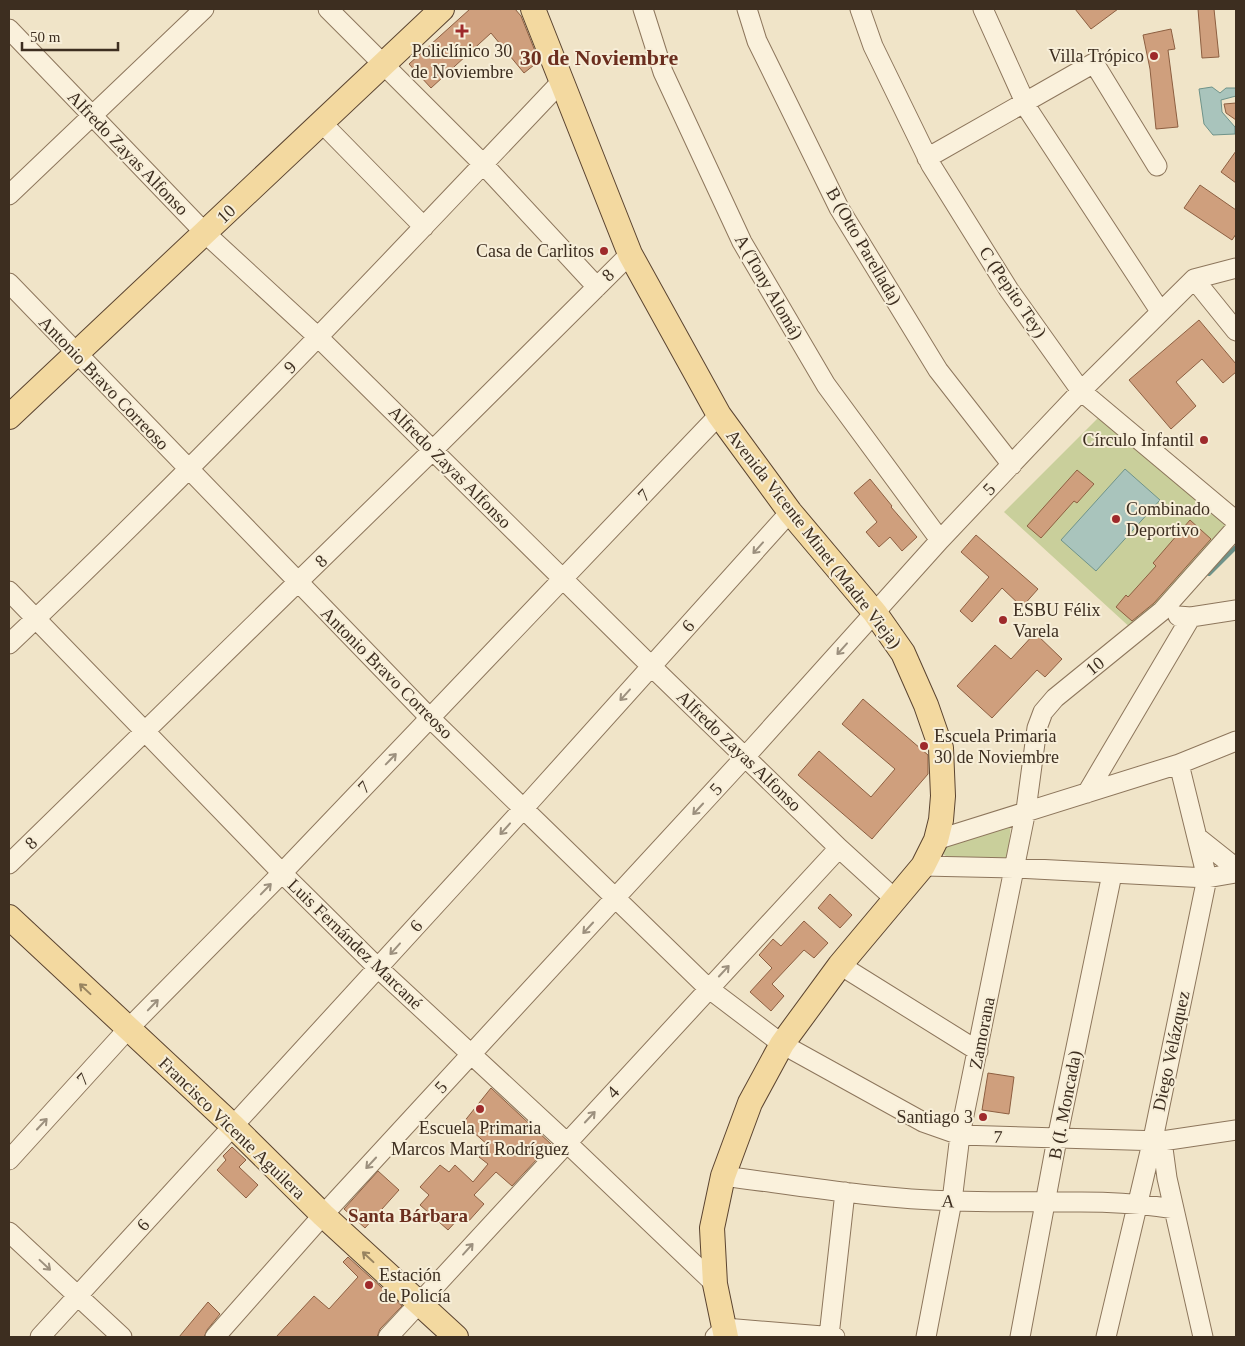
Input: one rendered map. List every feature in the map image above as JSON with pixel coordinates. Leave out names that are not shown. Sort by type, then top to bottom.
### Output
[{"type":"main road","name":"10","points":[[9,417],[206,234],[382,64],[442,9]]},
{"type":"main road","name":"Avenida Vicente Minet (Madre Vieja)","points":[[533,9],[630,254],[719,415],[790,512],[875,613],[903,653],[926,705],[941,748],[943,796],[941,820],[936,840],[923,866],[840,965],[782,1044],[750,1103],[724,1176],[712,1228],[715,1284],[722,1334]]},
{"type":"main road","name":"Francisco Vicente Aguilera","points":[[9,917],[233,1126],[323,1215],[456,1337]]},
{"type":"street","points":[[9,195],[204,9]]},
{"type":"street","points":[[328,9],[483,164],[597,287]]},
{"type":"street","name":"A (Tony Alomá)","points":[[643,9],[663,72],[742,242],[826,385],[940,540]]},
{"type":"street","name":"B (Otto Parellada)","points":[[747,9],[757,41],[839,208],[938,370],[1012,465]]},
{"type":"street","name":"C (Pepito Tey)","points":[[860,9],[873,46],[927,158],[1009,290],[1082,391],[1236,521]]},
{"type":"street","points":[[984,9],[1029,111],[1160,311]]},
{"type":"street","name":"Alfredo Zayas Alfonso","points":[[9,29],[206,234],[318,338],[434,450],[651,666],[839,848],[896,900]]},
{"type":"street","points":[[927,158],[1094,63],[1157,166]]},
{"type":"street","name":"9","points":[[9,644],[189,470],[318,338],[562,80]]},
{"type":"street","points":[[322,123],[424,227]]},
{"type":"street","name":"8","points":[[9,864],[298,584],[630,254]]},
{"type":"street","name":"5","points":[[215,1337],[323,1215],[745,757],[940,540],[1082,391],[1194,279],[1236,268]]},
{"type":"street","points":[[1194,279],[1236,332]]},
{"type":"street","name":"Antonio Bravo Correoso","points":[[9,283],[75,354],[430,718],[708,988],[782,1044]]},
{"type":"street","name":"7","points":[[9,1160],[128,1029],[282,873],[564,580],[719,415]]},
{"type":"street","name":"6","points":[[40,1337],[524,808],[790,512]]},
{"type":"street","name":"10","points":[[1037,728],[1043,712],[1055,698],[1162,611],[1236,528]]},
{"type":"street","name":"Luis Fernández Marcané","points":[[9,591],[282,873],[378,968],[566,1142],[715,1284]]},
{"type":"street","points":[[1162,611],[1175,616],[1191,617],[1236,610]]},
{"type":"street","points":[[1087,793],[1191,617]]},
{"type":"street","name":"Zamorana","points":[[926,1337],[952,1201],[960,1135],[1026,810],[1037,728]]},
{"type":"street","points":[[936,840],[1026,810],[1179,764],[1236,741]]},
{"type":"street","name":"Diego Velázquez","points":[[1106,1337],[1137,1203],[1157,1140],[1207,878],[1179,764]]},
{"type":"street","points":[[1197,837],[1236,868]]},
{"type":"street","name":"4","points":[[388,1337],[839,848]]},
{"type":"street","points":[[923,866],[1014,868],[1207,878],[1236,873]]},
{"type":"street","name":"B (I. Moncada)","points":[[1020,1337],[1057,1139],[1112,874]]},
{"type":"street","points":[[840,965],[978,1051]]},
{"type":"street","name":"7","points":[[782,1044],[923,1122],[960,1135],[1057,1139],[1157,1140],[1236,1130]]},
{"type":"street","points":[[1157,1140],[1203,1337]]},
{"type":"street","name":"A","points":[[724,1176],[845,1192],[952,1201],[1137,1203],[1174,1209]]},
{"type":"street","points":[[722,1334],[832,1337],[845,1192]]},
{"type":"street","points":[[9,1232],[122,1337]]},
{"type":"green space","name":"Combinado Deportivo","points":[[1103,413],[1228,527],[1134,631],[1004,512]]},
{"type":"green space","points":[[1011,821],[1008,858],[952,860],[943,854],[944,846]]},
{"type":"water","points":[[1212,87],[1220,93],[1226,88],[1236,88],[1236,96],[1221,100],[1222,112],[1235,127],[1235,134],[1213,135],[1204,124],[1199,89]]},
{"type":"water","points":[[1125,469],[1160,500],[1096,571],[1061,540]]},
{"type":"building","points":[[470,9],[515,9],[521,16],[539,61],[524,73],[491,33],[431,88],[409,64]]},
{"type":"building","points":[[1075,9],[1118,9],[1091,29]]},
{"type":"building","points":[[1198,9],[1214,9],[1219,57],[1202,58]]},
{"type":"building","points":[[1171,29],[1175,49],[1168,50],[1178,127],[1156,129],[1150,69],[1143,35]]},
{"type":"building","points":[[1236,103],[1236,120],[1226,113],[1224,104]]},
{"type":"building","points":[[1236,151],[1236,183],[1221,172]]},
{"type":"building","points":[[1200,185],[1236,210],[1236,234],[1232,240],[1184,208]]},
{"type":"building","points":[[1199,320],[1236,364],[1236,372],[1223,383],[1202,359],[1176,382],[1196,406],[1171,429],[1129,380]]},
{"type":"building","points":[[1077,470],[1094,484],[1077,503],[1074,501],[1041,538],[1027,526]]},
{"type":"building","points":[[870,479],[917,537],[902,551],[890,537],[879,547],[866,532],[877,522],[854,493]]},
{"type":"building","points":[[1190,520],[1211,539],[1154,603],[1132,621],[1116,607],[1126,595],[1128,597],[1156,566],[1153,563]]},
{"type":"building","points":[[976,535],[1038,589],[1022,607],[1002,588],[972,622],[960,611],[989,577],[961,552]]},
{"type":"building","points":[[1035,633],[1062,659],[1045,677],[1037,670],[992,718],[957,686],[995,645],[1011,659]]},
{"type":"building","points":[[863,699],[928,755],[928,774],[872,839],[798,775],[819,751],[871,797],[895,769],[842,724]]},
{"type":"building","points":[[830,894],[852,915],[840,928],[818,908]]},
{"type":"building","points":[[804,921],[828,943],[814,958],[804,950],[772,984],[784,996],[771,1011],[750,992],[772,968],[759,955],[773,939],[781,946]]},
{"type":"building","points":[[988,1073],[1014,1077],[1009,1114],[982,1110]]},
{"type":"building","points":[[491,1088],[551,1144],[512,1186],[496,1172],[474,1195],[484,1204],[467,1223],[460,1217],[448,1230],[420,1205],[429,1195],[420,1187],[440,1165],[449,1172],[455,1165],[473,1182],[488,1164],[479,1157],[489,1146],[463,1123]]},
{"type":"building","points":[[232,1147],[246,1160],[239,1167],[258,1185],[246,1198],[217,1170],[226,1160],[223,1156]]},
{"type":"building","points":[[378,1171],[399,1190],[365,1228],[344,1209]]},
{"type":"building","name":"Estación de Policía","points":[[348,1257],[402,1306],[380,1329],[377,1337],[276,1337],[314,1296],[329,1309],[358,1277],[343,1262]]},
{"type":"building","points":[[208,1302],[220,1314],[207,1330],[204,1337],[179,1337]]},
{"type":"waterway","points":[[1209,574],[1236,547]]},
{"type":"place","name":"Policlínico 30 de Noviembre","points":[[462,31]]},
{"type":"place","name":"Villa Trópico","points":[[1154,56]]},
{"type":"place","name":"Casa de Carlitos","points":[[604,251]]},
{"type":"place","name":"Círculo Infantil","points":[[1204,440]]},
{"type":"place","name":"Combinado Deportivo","points":[[1116,519]]},
{"type":"place","name":"ESBU Félix Varela","points":[[1003,620]]},
{"type":"place","name":"Escuela Primaria 30 de Noviembre","points":[[924,746]]},
{"type":"place","name":"Escuela Primaria Marcos Martí Rodríguez","points":[[480,1109]]},
{"type":"place","name":"Santiago 3","points":[[983,1117]]},
{"type":"place","name":"Estación de Policía","points":[[369,1285]]},
{"type":"district","name":"30 de Noviembre","points":[[599,57]]},
{"type":"district","name":"Santa Bárbara","points":[[408,1215]]}]
